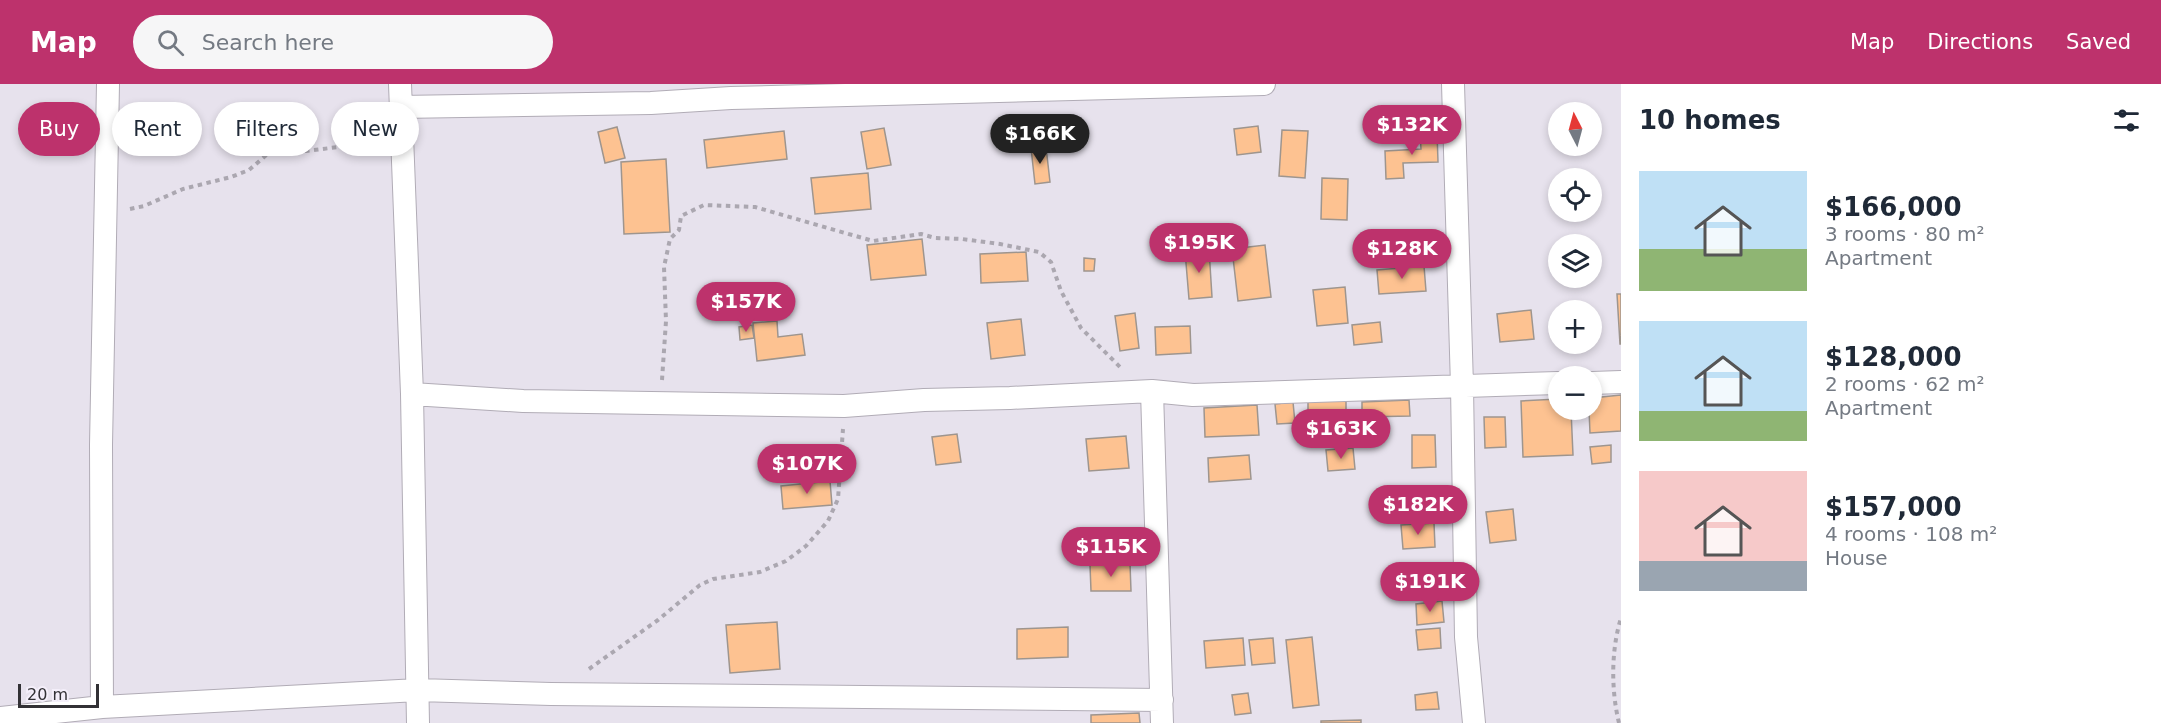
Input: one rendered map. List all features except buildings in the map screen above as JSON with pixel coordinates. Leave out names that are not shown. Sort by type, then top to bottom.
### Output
[{"type":"street","points":[[102,707],[101,445],[108,84]]},
{"type":"street","points":[[400,84],[400,102]]},
{"type":"street","points":[[419,107],[651,103],[731,91],[1264,84]]},
{"type":"street","points":[[1453,84],[1462,386],[1466,637],[1474,723]]},
{"type":"street","points":[[403,156],[412,394],[418,723]]},
{"type":"street","points":[[1602,383],[1621,382]]},
{"type":"street","points":[[412,394],[523,401],[844,406],[924,400],[1152,391],[1193,394],[1548,383]]},
{"type":"street","points":[[1152,391],[1162,723]]},
{"type":"street","points":[[0,718],[102,707],[418,690],[550,694],[1162,700]]},
{"type":"path","points":[[106,215],[144,206],[183,189],[231,177],[249,170],[271,151],[331,148]]},
{"type":"path","points":[[661,403],[666,321],[664,267],[670,239],[679,230],[681,216],[704,206],[756,207],[873,241],[921,234],[935,238],[1000,244],[1039,252],[1051,262],[1061,291],[1081,328],[1121,368]]},
{"type":"path","points":[[550,694],[658,620],[700,585],[712,579],[760,572],[786,561],[807,546],[828,521],[838,499],[844,406]]},
{"type":"path","points":[[1620,723],[1615,704],[1614,660],[1621,618]]}]
